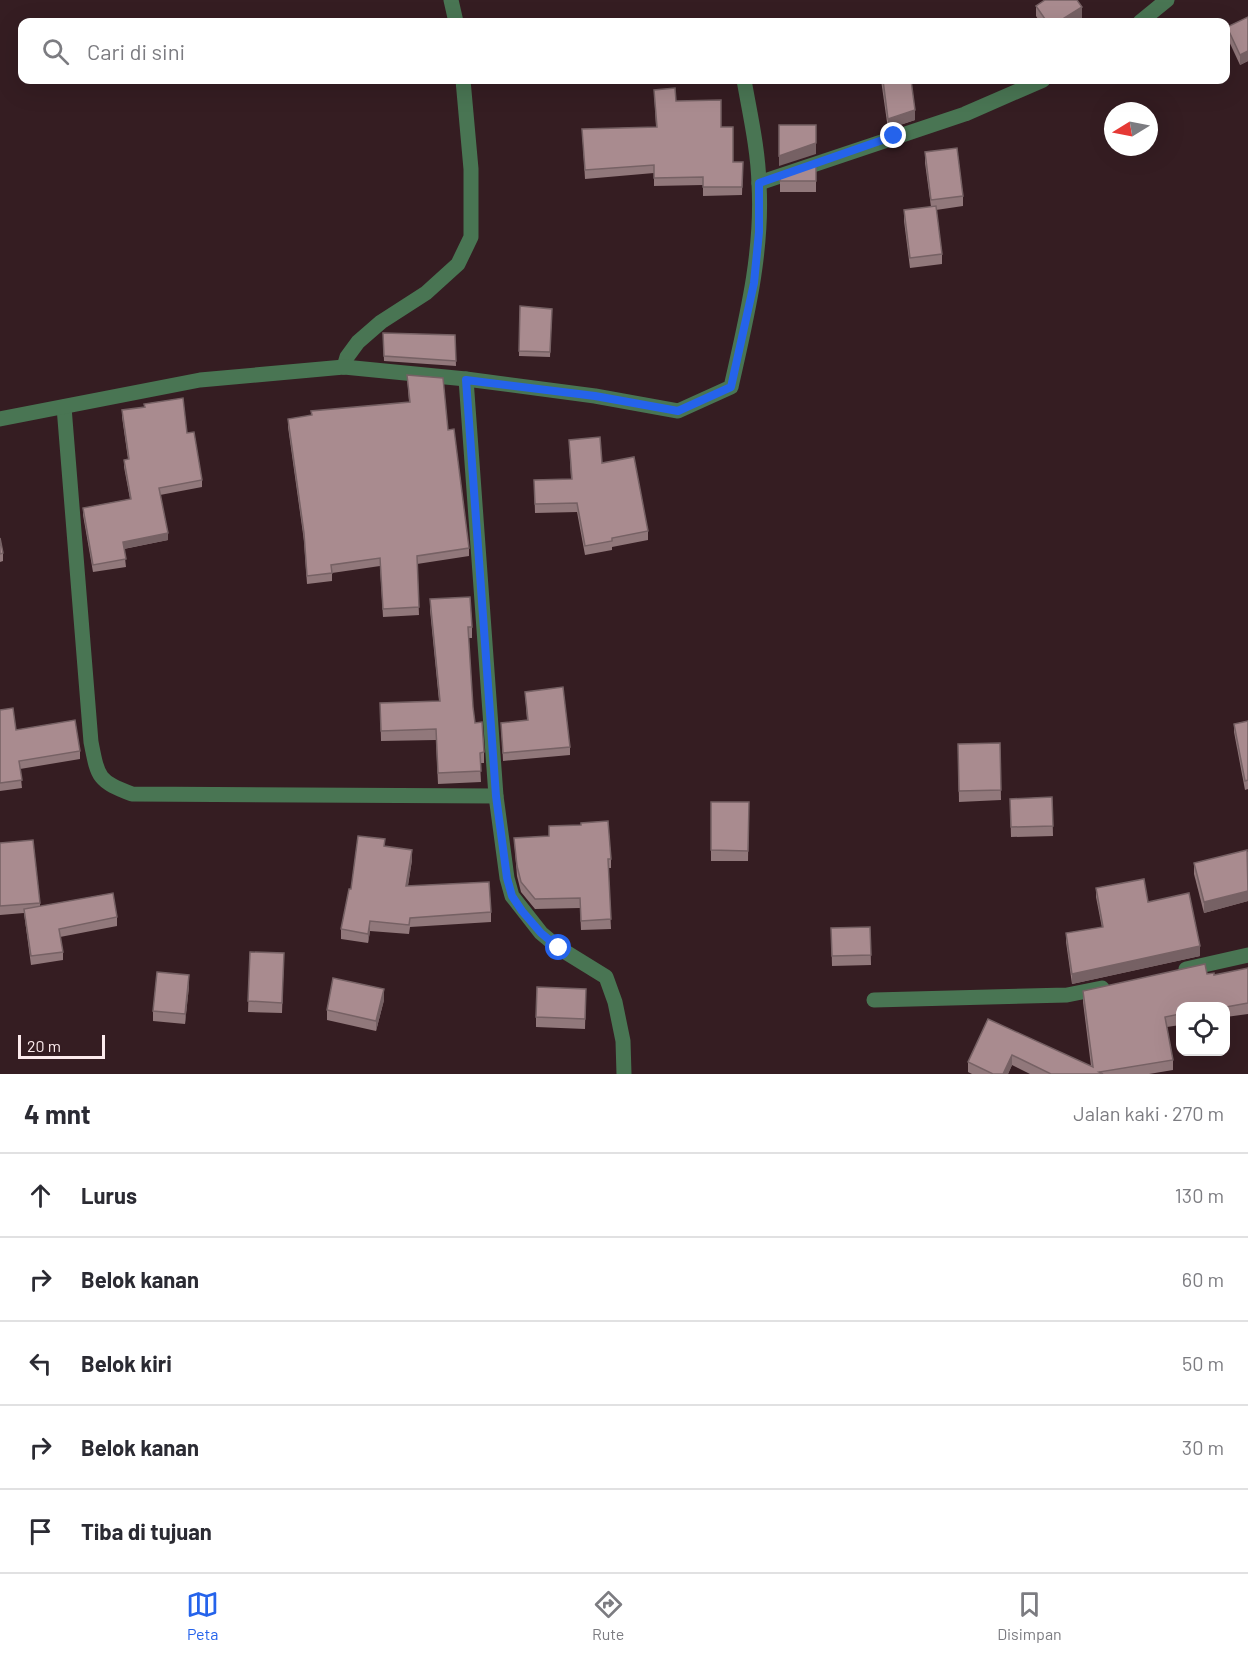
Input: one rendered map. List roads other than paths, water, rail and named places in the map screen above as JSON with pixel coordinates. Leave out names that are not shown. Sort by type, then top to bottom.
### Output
[{"type":"street","points":[[451,0],[455,18]]},
{"type":"street","points":[[1145,18],[1167,0]]},
{"type":"street","points":[[344,367],[347,357],[358,342],[381,322],[426,293],[458,264],[471,237],[471,169],[463,84]]},
{"type":"street","points":[[0,419],[200,380],[344,367],[595,396],[678,411],[731,387],[754,283],[759,232],[759,183],[745,84]]},
{"type":"street","points":[[759,183],[965,114],[1034,84]]},
{"type":"street","points":[[466,380],[496,796],[507,878],[512,896],[541,933],[559,948],[606,977],[615,1002],[622,1041],[624,1074]]},
{"type":"street","points":[[64,406],[91,742],[101,779],[112,787],[132,794],[496,796]]},
{"type":"street","points":[[1169,973],[1248,955]]},
{"type":"street","points":[[873,1000],[1067,995],[1112,985]]}]
